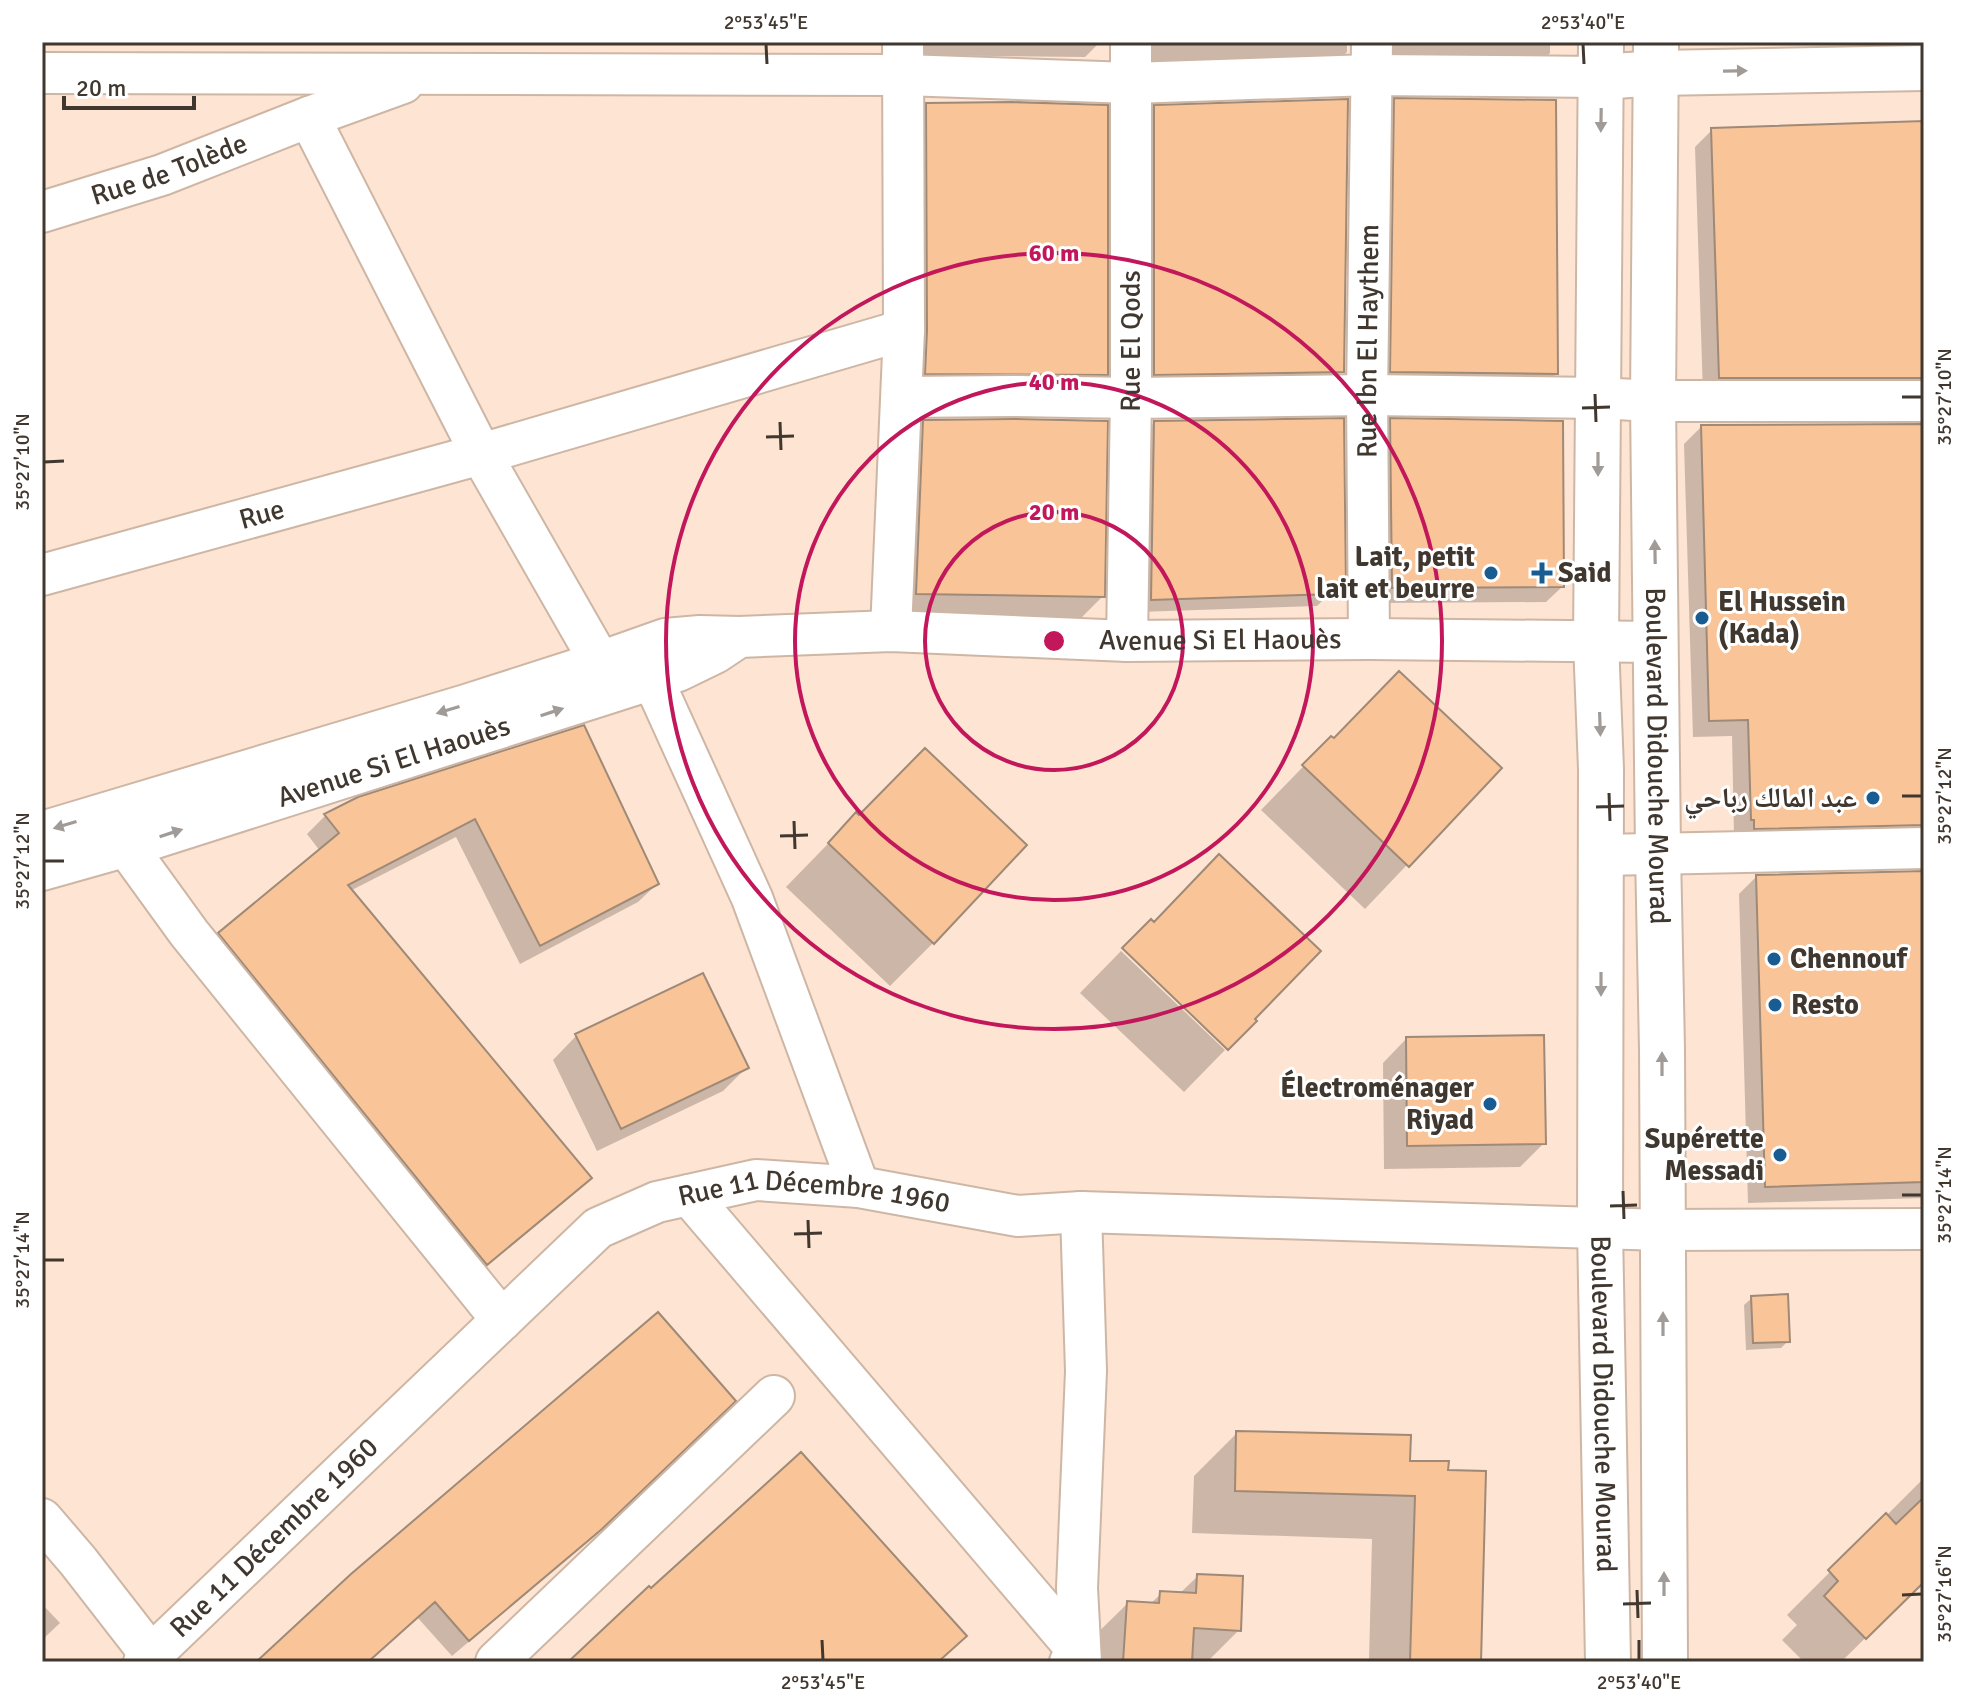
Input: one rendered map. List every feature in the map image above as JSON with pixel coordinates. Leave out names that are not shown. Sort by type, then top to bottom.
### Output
[{"type":"main road","points":[[1601,59],[1656,57],[1924,68]]},
{"type":"main road","name":"Boulevard Didouche Mourad","points":[[1656,57],[1653,401],[1662,1049],[1665,1662]]},
{"type":"main road","name":"Boulevard Didouche Mourad","points":[[1601,59],[1596,642],[1601,769],[1600,1228],[1608,1662]]},
{"type":"street","name":"Rue El Qods","points":[[1127,641],[1131,42]]},
{"type":"street","points":[[891,631],[904,330],[903,59]]},
{"type":"street","points":[[42,73],[429,73],[903,59],[1131,83],[1372,59],[1601,59]]},
{"type":"street","name":"Rue Ibn El Haythem","points":[[1369,639],[1367,395],[1372,59]]},
{"type":"street","name":"Rue de Tolède","points":[[42,212],[162,175],[429,73]]},
{"type":"street","points":[[309,117],[481,454],[600,662]]},
{"type":"street","name":"Rue","points":[[42,575],[481,454],[904,330]]},
{"type":"street","points":[[902,397],[1367,395],[1653,401],[1924,401]]},
{"type":"street","name":"Avenue Si El Haouès","points":[[42,832],[600,662],[647,663],[678,671],[739,637],[891,631],[1127,641],[1369,639],[1656,642]]},
{"type":"street","points":[[647,663],[752,898],[859,1187]]},
{"type":"street","name":"Avenue Si El Haouès","points":[[42,870],[126,846],[647,663]]},
{"type":"street","points":[[126,846],[189,933],[502,1320]]},
{"type":"street","points":[[1602,855],[1924,848]]},
{"type":"street","name":"Rue 11 Décembre 1960","points":[[147,1659],[598,1228],[657,1202],[756,1180],[859,1187],[1018,1216],[1081,1212],[1663,1230],[1924,1229]]},
{"type":"street","points":[[689,1195],[1077,1659]]},
{"type":"street","points":[[1077,1659],[1086,1371],[1081,1212]]},
{"type":"street","points":[[496,1662],[774,1396]]},
{"type":"street","points":[[42,1519],[78,1561],[147,1659]]},
{"type":"building","points":[[1394,98],[1556,100],[1558,374],[1390,372]]},
{"type":"building","points":[[1348,99],[1344,372],[1154,375],[1154,105]]},
{"type":"building","points":[[926,103],[1108,105],[1108,375],[925,374]]},
{"type":"building","points":[[1924,121],[1924,378],[1719,378],[1711,128]]},
{"type":"building","points":[[1344,418],[1346,588],[1332,588],[1333,594],[1151,600],[1154,421]]},
{"type":"building","points":[[1390,418],[1563,421],[1564,587],[1392,588]]},
{"type":"building","points":[[923,420],[1108,421],[1105,597],[916,594]]},
{"type":"building","points":[[1924,424],[1924,825],[1754,829],[1754,820],[1751,820],[1748,720],[1709,721],[1701,425]]},
{"type":"building","points":[[1399,671],[1502,768],[1409,867],[1302,765],[1331,736],[1334,738]]},
{"type":"building","points":[[584,725],[659,884],[540,946],[475,819],[348,885],[592,1178],[487,1265],[218,933],[339,833],[324,814],[358,797]]},
{"type":"building","points":[[925,748],[1027,845],[934,944],[828,843],[856,812],[859,815]]},
{"type":"building","points":[[1219,854],[1321,951],[1228,1050],[1122,948],[1151,919],[1154,922]]},
{"type":"building","points":[[1924,871],[1924,1182],[1765,1187],[1756,875]]},
{"type":"building","points":[[703,973],[749,1068],[621,1129],[575,1034]]},
{"type":"building","points":[[1544,1035],[1546,1144],[1407,1146],[1406,1037]]},
{"type":"building","points":[[1788,1294],[1790,1342],[1753,1343],[1751,1296]]},
{"type":"building","points":[[658,1312],[736,1401],[602,1529],[469,1641],[435,1602],[368,1662],[256,1662],[351,1574]]},
{"type":"building","points":[[1236,1431],[1411,1435],[1410,1461],[1449,1461],[1448,1470],[1486,1471],[1481,1662],[1410,1662],[1415,1496],[1235,1491]]},
{"type":"building","points":[[801,1452],[967,1636],[938,1662],[568,1662],[649,1586],[651,1588]]},
{"type":"building","points":[[1924,1497],[1924,1582],[1866,1639],[1824,1596],[1838,1581],[1828,1570],[1886,1513],[1896,1524]]},
{"type":"building","points":[[1197,1574],[1243,1576],[1241,1631],[1194,1628],[1192,1662],[1123,1662],[1127,1601],[1159,1603],[1160,1591],[1196,1593]]},
{"type":"place","name":"Lait, petit lait et beurre","points":[[1491,573]]},
{"type":"place","name":"Said","points":[[1542,573]]},
{"type":"place","name":"El Hussein (Kada)","points":[[1702,618]]},
{"type":"place","name":"عبد المالك رباحي","points":[[1873,798]]},
{"type":"place","name":"Chennouf","points":[[1774,959]]},
{"type":"place","name":"Resto","points":[[1775,1005]]},
{"type":"place","name":"Électroménager Riyad","points":[[1490,1104]]},
{"type":"place","name":"Supérette Messadi","points":[[1780,1155]]}]
